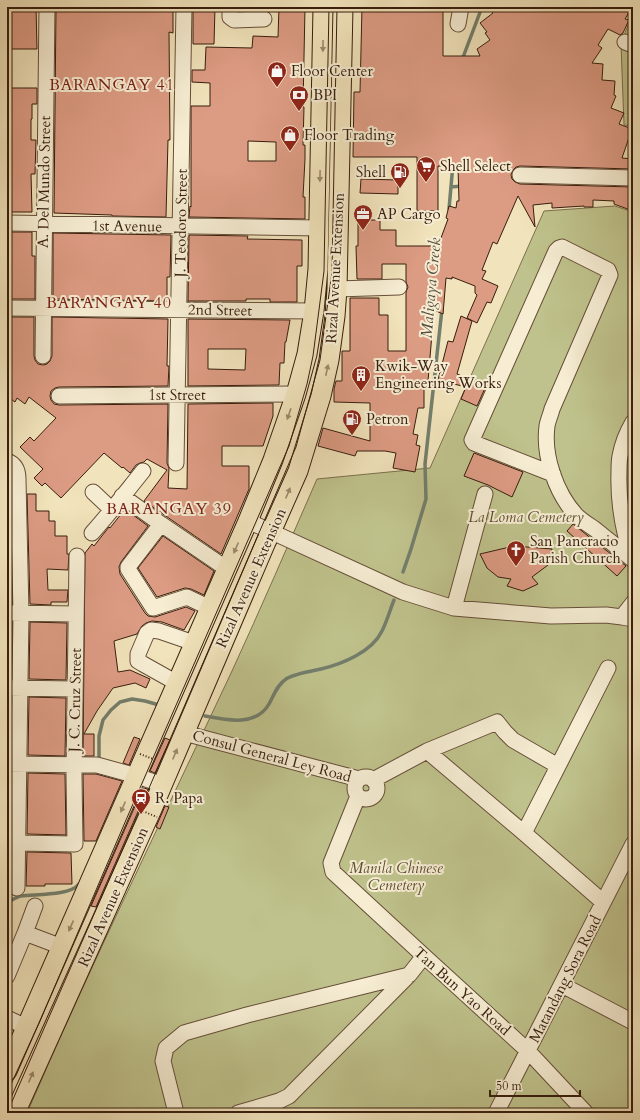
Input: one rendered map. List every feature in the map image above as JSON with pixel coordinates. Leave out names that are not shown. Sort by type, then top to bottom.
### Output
[{"type":"main road","name":"Rizal Avenue Extension","points":[[7,1071],[248,521],[273,460],[296,394],[307,354],[314,311],[318,269],[323,7]]},
{"type":"main road","name":"Rizal Avenue Extension","points":[[15,1113],[163,785],[263,549],[298,471],[322,396],[329,360],[337,289],[343,7]]},
{"type":"main road","points":[[320,219],[339,211]]},
{"type":"street","name":"A. Del Mundo Street","points":[[43,356],[47,7]]},
{"type":"street","name":"J. Teodoro Street","points":[[176,463],[184,7]]},
{"type":"street","points":[[230,7],[230,17],[234,20],[264,19]]},
{"type":"street","points":[[458,24],[461,7]]},
{"type":"street","points":[[520,175],[633,178]]},
{"type":"street","name":"1st Avenue","points":[[7,224],[181,227],[320,219]]},
{"type":"street","points":[[553,474],[472,440],[556,251],[562,247],[608,270],[610,273],[552,408],[547,425],[548,452],[553,474],[563,495],[577,516],[633,559]]},
{"type":"street","points":[[337,289],[399,287]]},
{"type":"street","name":"2nd Street","points":[[7,308],[314,311]]},
{"type":"street","name":"1st Street","points":[[59,396],[296,394]]},
{"type":"street","points":[[633,422],[624,442],[620,457],[620,504],[623,523],[633,559]]},
{"type":"street","points":[[10,464],[18,479],[14,613],[13,764],[14,840],[17,888]]},
{"type":"street","points":[[92,533],[143,471]]},
{"type":"street","points":[[93,492],[112,510]]},
{"type":"street","points":[[454,608],[485,494]]},
{"type":"street","points":[[122,496],[227,569]]},
{"type":"street","points":[[248,521],[403,592],[454,608],[551,616],[606,615],[628,618],[633,603]]},
{"type":"street","points":[[604,537],[623,523]]},
{"type":"street","points":[[161,524],[127,568],[152,608],[187,597],[210,608]]},
{"type":"street","name":"J. C. Cruz Street","points":[[14,840],[75,844],[77,556]]},
{"type":"street","points":[[14,613],[76,614]]},
{"type":"street","points":[[177,682],[138,661],[138,654],[147,633],[151,630],[159,631],[194,644]]},
{"type":"street","points":[[524,833],[608,668]]},
{"type":"street","points":[[14,688],[76,689]]},
{"type":"street","name":"Consul General Ley Road","points":[[184,733],[366,779],[427,751],[497,722],[513,740],[558,766]]},
{"type":"street","points":[[427,751],[604,902]]},
{"type":"street","points":[[13,764],[97,765],[163,785]]},
{"type":"street","name":"Tan Bun Yao Road","points":[[366,779],[355,786],[358,796],[331,863],[333,872],[528,1051],[586,1113]]},
{"type":"street","name":"Matandang Sora Road","points":[[496,1113],[633,844]]},
{"type":"street","points":[[7,976],[35,906]]},
{"type":"street","points":[[25,933],[62,947]]},
{"type":"street","points":[[238,1113],[279,1101],[289,1096],[409,974],[424,956]]},
{"type":"street","points":[[176,1113],[163,1061],[166,1048],[184,1033],[247,1015],[409,974]]},
{"type":"street","points":[[562,985],[633,1022]]},
{"type":"street","points":[[7,1018],[26,1028]]},
{"type":"path","points":[[140,754],[152,759]]},
{"type":"path","points":[[140,810],[157,817]]},
{"type":"green space","points":[[633,11],[633,126],[624,125],[621,44]]},
{"type":"green space","name":"Manila Chinese Cemetery","points":[[615,206],[633,212],[633,1113],[27,1113],[102,946],[232,671],[317,479],[430,468],[544,211]]},
{"type":"building","points":[[7,7],[36,7],[37,49],[7,49]]},
{"type":"building","points":[[56,7],[173,7],[173,33],[169,32],[170,140],[168,140],[166,217],[54,213]]},
{"type":"building","points":[[193,7],[215,7],[214,44],[193,44]]},
{"type":"building","points":[[279,7],[305,7],[303,145],[305,145],[305,159],[303,197],[305,197],[305,219],[189,217],[190,206],[191,207],[191,106],[210,106],[210,83],[192,82],[192,70],[205,70],[206,47],[252,48],[253,36],[278,37]],"holes":[[[248,141],[276,142],[276,161],[248,161]]]},
{"type":"building","points":[[362,7],[443,7],[443,56],[480,56],[477,49],[490,40],[485,33],[487,32],[480,23],[493,13],[488,7],[632,7],[625,19],[629,20],[623,33],[620,35],[608,29],[598,45],[602,48],[592,63],[603,64],[602,80],[615,81],[614,95],[616,96],[611,108],[624,113],[619,124],[632,129],[622,158],[633,159],[633,169],[520,166],[513,170],[511,175],[515,182],[520,184],[633,187],[633,211],[614,204],[614,201],[593,200],[593,207],[584,206],[552,208],[552,203],[533,205],[535,227],[518,196],[497,244],[493,242],[482,270],[486,271],[482,279],[498,286],[491,303],[487,302],[477,323],[467,318],[477,295],[475,293],[475,286],[452,277],[452,279],[446,278],[443,314],[434,310],[428,381],[424,381],[424,408],[418,408],[413,434],[418,435],[416,445],[420,446],[415,472],[393,468],[396,453],[385,451],[357,451],[355,456],[318,446],[323,428],[370,441],[370,403],[334,402],[334,389],[336,381],[342,381],[342,351],[350,351],[350,298],[379,298],[379,315],[388,315],[388,351],[406,351],[406,292],[408,287],[406,282],[406,264],[382,264],[382,279],[357,279],[356,246],[358,246],[358,220],[380,220],[380,230],[396,230],[396,246],[438,246],[448,219],[446,218],[449,206],[456,208],[457,201],[459,201],[458,167],[438,166],[438,211],[417,211],[417,157],[353,157],[354,92],[360,92]]},
{"type":"building","points":[[7,88],[37,88],[37,104],[32,104],[31,119],[31,140],[36,140],[35,174],[31,174],[32,212],[8,212],[7,140],[9,140],[9,119]]},
{"type":"building","points":[[361,179],[398,180],[398,194],[360,193]]},
{"type":"building","points":[[7,232],[32,232],[32,256],[35,256],[35,299],[8,299]]},
{"type":"building","points":[[53,233],[171,235],[170,277],[167,277],[167,301],[53,299]]},
{"type":"building","points":[[189,235],[248,236],[247,239],[302,240],[302,266],[297,266],[297,302],[270,302],[270,299],[246,299],[246,301],[188,301]]},
{"type":"building","points":[[461,316],[472,321],[457,374],[486,386],[477,406],[461,399],[466,387],[438,380],[448,341],[453,342]]},
{"type":"building","points":[[7,317],[34,317],[34,356],[38,364],[43,365],[50,361],[52,356],[52,317],[168,319],[168,386],[59,387],[51,391],[50,396],[54,404],[59,405],[168,404],[168,488],[187,489],[188,404],[273,403],[273,416],[263,446],[222,446],[222,466],[249,466],[249,489],[221,554],[144,501],[167,470],[147,459],[136,465],[130,473],[104,453],[61,498],[45,483],[42,486],[34,478],[43,469],[20,447],[30,437],[34,441],[56,418],[29,397],[25,404],[17,398],[15,402],[7,396]]},
{"type":"building","points":[[188,319],[290,320],[285,342],[284,363],[280,363],[279,385],[188,386]],"holes":[[[208,349],[246,349],[245,370],[208,369]]]},
{"type":"building","points":[[474,453],[523,472],[512,497],[488,485],[464,476]]},
{"type":"building","points":[[27,494],[36,494],[36,511],[49,511],[49,521],[55,521],[55,536],[67,536],[67,554],[69,554],[68,570],[47,569],[48,590],[68,590],[67,602],[51,602],[51,605],[30,604]]},
{"type":"building","points":[[10,503],[12,604],[7,604],[7,505]]},
{"type":"building","points":[[125,509],[148,526],[121,562],[119,567],[120,574],[145,613],[148,616],[155,617],[186,607],[195,611],[184,630],[162,622],[152,621],[142,626],[137,634],[114,641],[118,672],[130,670],[150,679],[146,688],[135,683],[113,688],[97,711],[84,734],[94,734],[94,756],[83,756],[85,553],[92,544],[94,546]]},
{"type":"building","points":[[573,524],[626,566],[617,576],[567,531]]},
{"type":"building","points":[[163,536],[214,571],[204,595],[185,588],[157,597],[138,568]]},
{"type":"building","name":"San Pancracio Parish Church","points":[[514,546],[552,549],[548,565],[532,577],[538,584],[523,591],[507,586],[511,579],[498,577],[487,568],[480,554]]},
{"type":"building","points":[[7,622],[12,622],[11,679],[7,679]]},
{"type":"building","points":[[30,622],[67,623],[66,680],[29,679]]},
{"type":"building","points":[[7,697],[11,697],[10,755],[7,755]]},
{"type":"building","points":[[29,697],[66,698],[65,756],[28,755]]},
{"type":"building","points":[[134,737],[140,739],[129,765],[123,763]]},
{"type":"building","points":[[165,738],[170,740],[155,773],[150,771]]},
{"type":"building","points":[[7,773],[10,773],[8,886],[7,886]]},
{"type":"building","points":[[28,773],[65,774],[66,835],[27,834]]},
{"type":"building","points":[[83,774],[96,774],[122,781],[96,841],[84,841]]},
{"type":"building","points":[[143,788],[148,789],[96,907],[91,906]]},
{"type":"building","points":[[165,806],[169,807],[160,829],[156,827]]},
{"type":"building","points":[[27,852],[71,853],[72,884],[26,886]]},
{"type":"waterway","name":"Maligaya Creek","points":[[462,60],[482,7]]},
{"type":"waterway","name":"Maligaya Creek","points":[[449,209],[453,164]]},
{"type":"waterway","points":[[451,187],[462,186]]},
{"type":"waterway","name":"Maligaya Creek","points":[[403,572],[426,499],[425,464],[442,309]]},
{"type":"waterway","name":"Maligaya Creek","points":[[205,716],[231,720],[249,719],[263,711],[269,704],[278,687],[289,677],[338,664],[356,656],[371,645],[382,631],[394,600]]},
{"type":"waterway","name":"Maligaya Creek","points":[[99,760],[99,736],[103,720],[111,710],[120,702],[132,699],[159,705]]},
{"type":"waterway","name":"Maligaya Creek","points":[[7,903],[21,896],[61,893],[75,888],[79,884]]},
{"type":"tram line","points":[[7,1093],[40,1021],[289,446],[307,384],[313,356],[324,271],[329,7]]},
{"type":"tram line","points":[[7,1113],[296,447],[320,360],[332,272],[337,7]]},
{"type":"place","name":"Floor Center","points":[[277,88]]},
{"type":"place","name":"BPI","points":[[299,112]]},
{"type":"place","name":"Floor Trading","points":[[290,152]]},
{"type":"place","name":"Shell Select","points":[[426,183]]},
{"type":"place","name":"Shell","points":[[400,189]]},
{"type":"place","name":"AP Cargo","points":[[363,231]]},
{"type":"place","name":"Kwik-Way Engineering Works","points":[[361,392]]},
{"type":"place","name":"Petron","points":[[352,436]]},
{"type":"place","name":"San Pancracio Parish Church","points":[[516,567]]},
{"type":"place","name":"R. Papa","points":[[141,815]]},
{"type":"district","name":"BARANGAY 41","points":[[112,85]]},
{"type":"district","name":"BARANGAY 40","points":[[109,303]]},
{"type":"district","name":"BARANGAY 39","points":[[169,509]]},
{"type":"park label","name":"La Loma Cemetery","points":[[526,517]]}]
